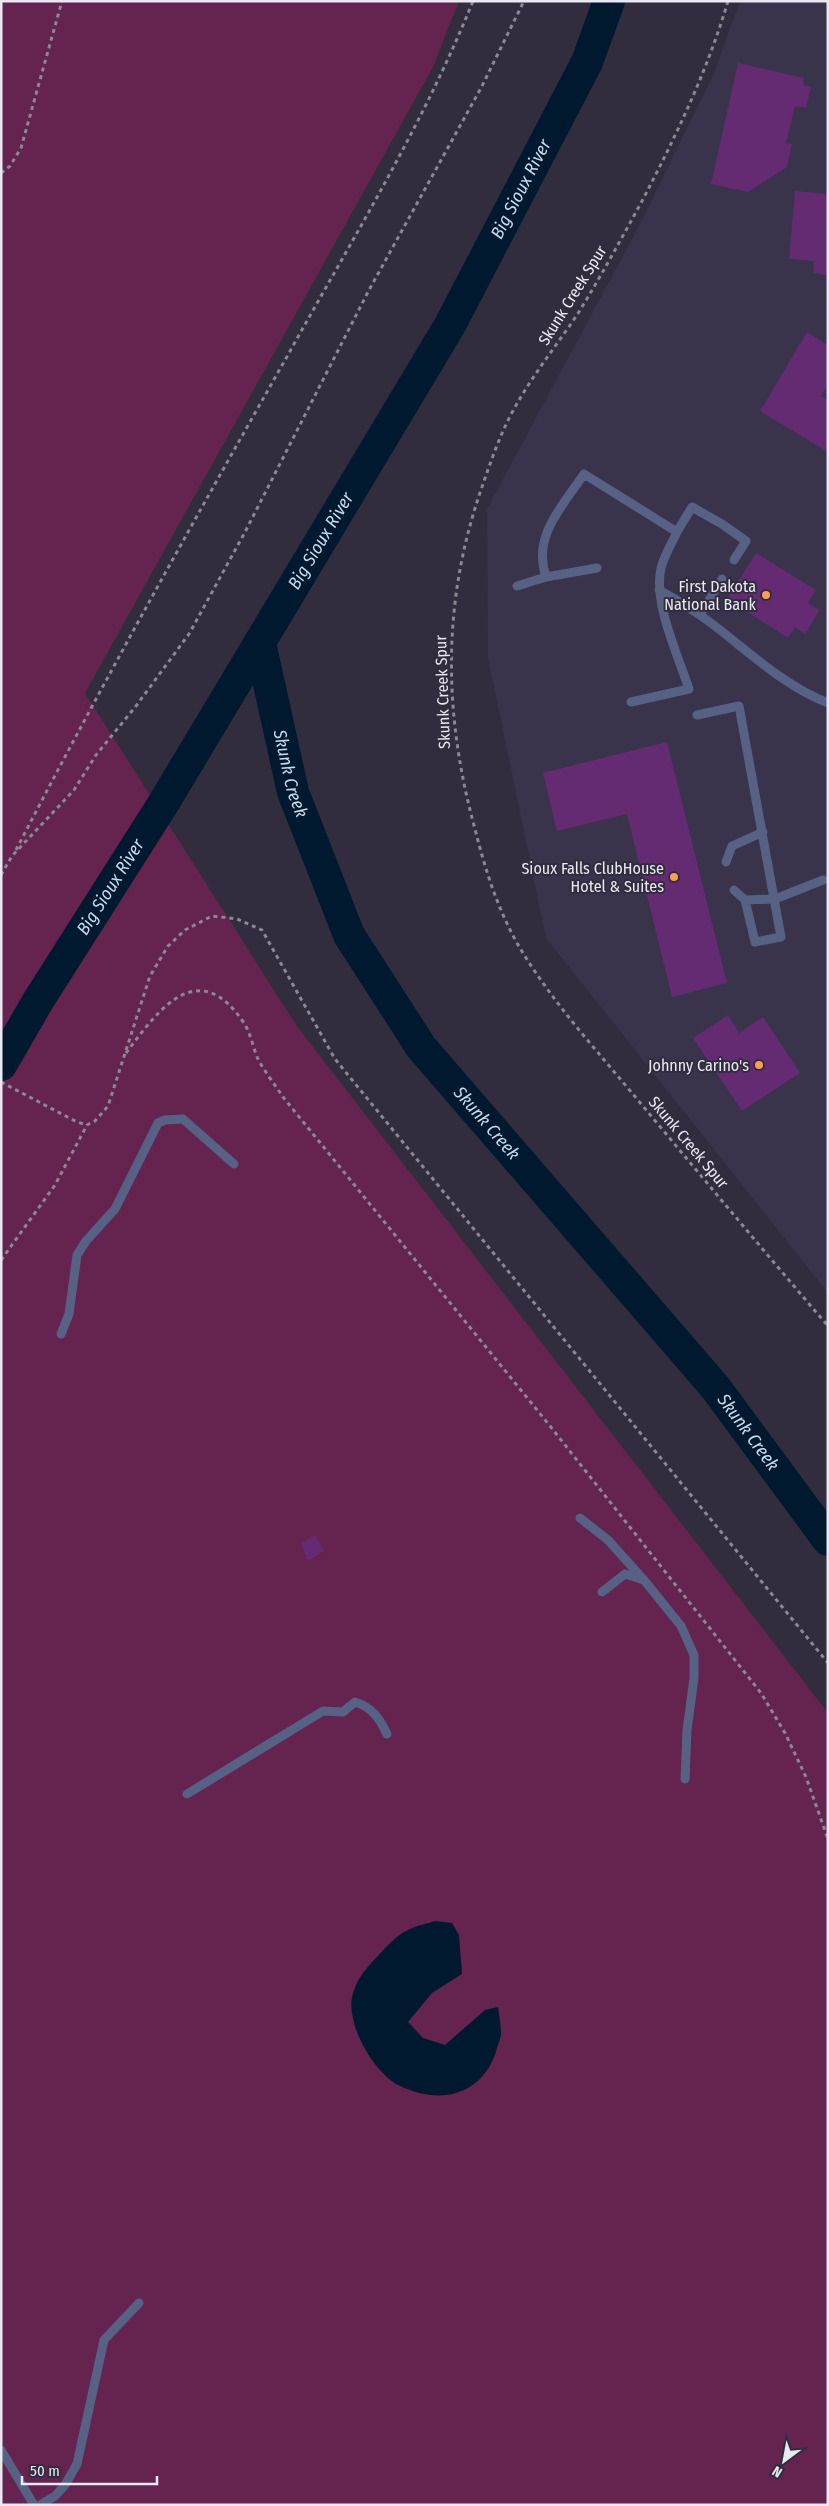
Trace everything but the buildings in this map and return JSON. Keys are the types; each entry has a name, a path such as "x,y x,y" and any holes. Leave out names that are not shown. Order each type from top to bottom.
{"lane":[{"path":"546,577 541,562 542,540 584,474 677,532"},
{"path":"631,702 689,689 659,590 661,567 677,532 692,507 722,524 746,541 734,560"},
{"path":"517,586 546,577 597,568"},
{"path":"700,615 722,579"},
{"path":"659,590 700,615 811,696 828,703"},
{"path":"697,715 739,706 781,937 755,942 745,900 734,890"},
{"path":"726,862 732,846 763,832"},
{"path":"745,900 775,899 823,880"},
{"path":"61,1334 69,1314 77,1255 86,1241 115,1209 158,1123 164,1120 183,1119 234,1164"},
{"path":"580,1518 608,1540 682,1626 694,1656 694,1678 687,1730 685,1779"},
{"path":"602,1592 625,1574 644,1580"},
{"path":"187,1794 323,1711 343,1712 355,1702 365,1705 380,1719 387,1734"},
{"path":"40,2505 55,2496 77,2464 104,2340 139,2303"},
{"path":"1,2450 34,2505"}],"path":[{"path":"1,173 10,166 21,148 62,1"},
{"path":"1,875 122,650 404,146 457,41 473,1"},
{"path":"12,856 74,790 96,755 136,706 189,634 244,534 369,290 481,88 524,1"},
{"name":"Skunk Creek Spur","path":"728,1 693,98 670,148 612,257 514,409 497,446 470,522 454,603 451,642 453,728 459,766 485,868 499,906 539,978 722,1202 828,1326"},
{"path":"1,1260 55,1185 87,1125 95,1121 108,1106 150,976 168,946 185,930 212,916 237,919 262,930 335,1059 828,1663"},
{"path":"124,1056 150,1022 172,1000 196,989 209,992 226,1003 245,1024 258,1059 283,1097 556,1434 761,1693 785,1733 806,1777 828,1839"},
{"path":"1,1082 77,1122 87,1125"}],"shaded area":[{"path":"1,1 459,1 433,67 85,693 296,1025 828,1713 828,2505 1,2505"},
{"path":"740,1 828,1 828,1293 546,938 488,658 487,509 639,226 714,73"}],"water":[{"path":"435,1921 452,1923 459,1935 462,1974 432,1993 408,2022 423,2038 445,2045 485,2010 498,2007 501,2030 496,2052 489,2067 480,2079 470,2087 457,2093 444,2095 415,2092 390,2080 371,2059 363,2046 357,2032 351,2005 353,1993 361,1976 390,1943 405,1931"}],"waterway":[{"name":"Big Sioux River","path":"1,1065 38,1001 163,804 450,325 587,62 609,1"},
{"name":"Skunk Creek","path":"260,643 293,792 349,935 421,1047 715,1387 828,1540"}],"place":[{"name":"First Dakota National Bank","path":"766,595"},
{"name":"Sioux Falls ClubHouse Hotel & Suites","path":"674,877"},
{"name":"Johnny Carino's","path":"759,1065"}]}
